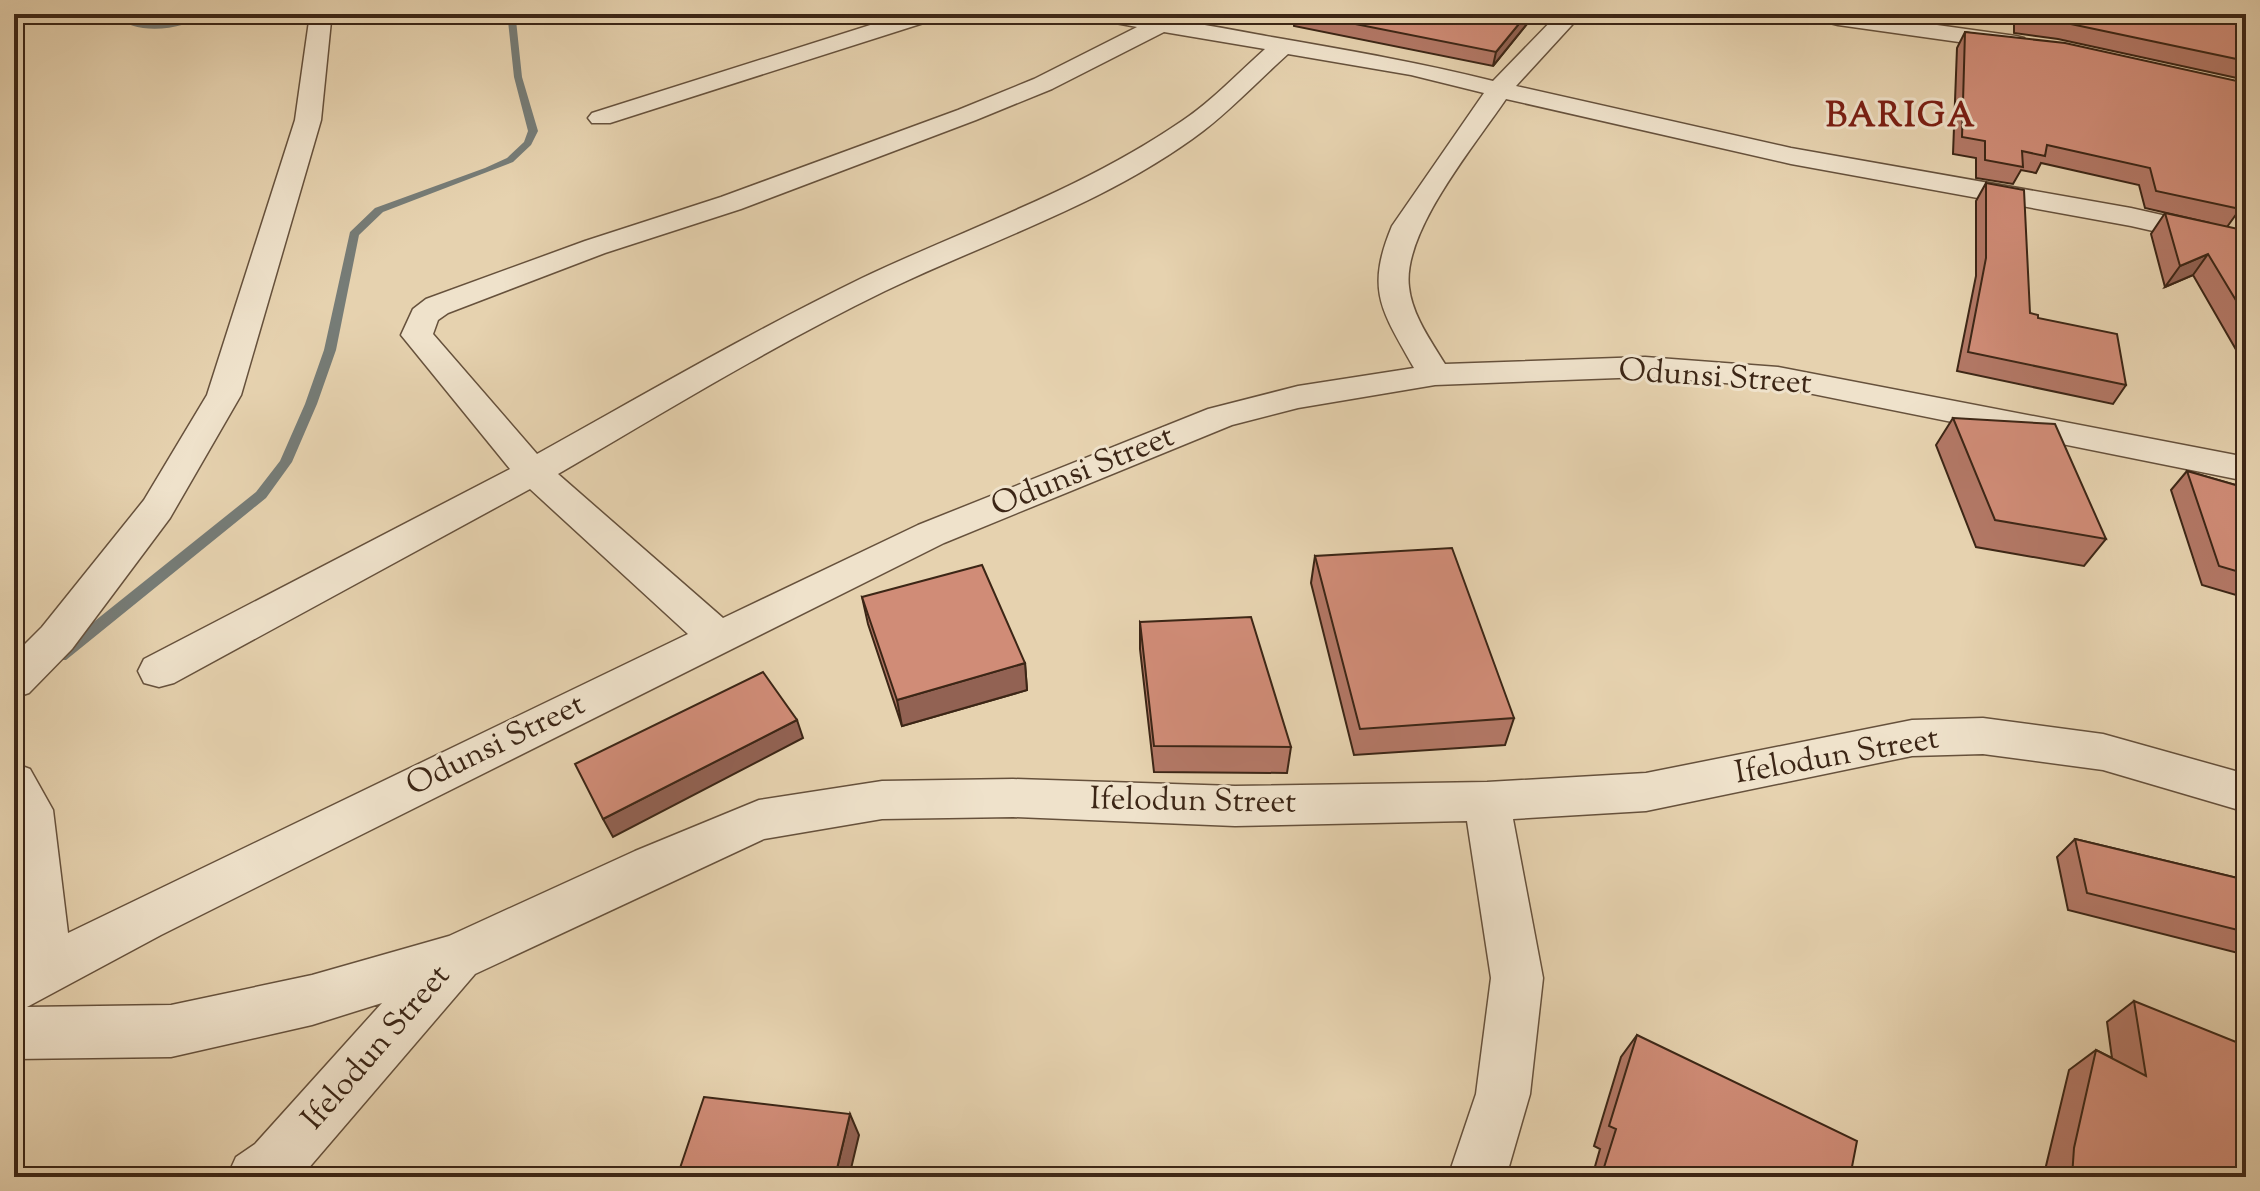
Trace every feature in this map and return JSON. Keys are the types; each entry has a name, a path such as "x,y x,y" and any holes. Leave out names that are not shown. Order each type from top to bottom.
{"street":[{"path":"601,118 928,14"},
{"path":"1102,14 1285,44 1500,88 1653,127 1791,156 2131,217 2246,243"},
{"path":"1435,375 1392,296 1396,250 1407,226 1500,88 1571,14"},
{"path":"1941,31 1979,14"},
{"path":"1838,18 2042,47"},
{"path":"14,681 57,638 157,509 224,395 308,120 320,21"},
{"path":"717,636 533,472 417,335 424,316 437,306 595,247 731,203 967,115 1043,84 1161,24"},
{"path":"159,671 533,472 748,349 861,291 1013,224 1126,168 1194,125 1285,44"},
{"name":"Odunsi Street","path":"30,979 143,919 931,534 1220,417 1298,397 1435,375 1645,367 1778,377 2246,469"},
{"name":"Ifelodun Street","path":"256,1177 275,1164 457,957 759,820 882,800 1013,798 1235,806 1487,801 1646,792 1912,738 1983,736 2103,752 2246,793"},
{"path":"14,782 30,810 30,979"},
{"path":"1477,1177 1503,1094 1517,978 1487,801"},
{"path":"14,1033 171,1031 312,1000 457,957"}],"building":[{"path":"1305,14 1527,14 1496,52"},
{"path":"2022,14 2246,14 2246,61 2066,23 2022,17"},
{"path":"1965,32 2065,43 2246,83 2246,124 2237,123 2240,209 2156,191 2150,168 2047,145 2045,156 2022,151 2023,167 1985,160 1985,141 1962,137"},
{"path":"1986,183 2024,190 2030,313 2038,315 2038,318 2117,334 2126,385 1968,352 1986,258"},
{"path":"2165,213 2243,230 2243,240 2246,241 2246,317 2208,254 2180,266"},
{"path":"1953,418 2055,424 2106,539 1995,520"},
{"path":"2187,471 2246,488 2246,574 2219,566"},
{"path":"1452,548 1514,718 1360,729 1315,556"},
{"path":"982,565 1025,663 897,700 862,597"},
{"path":"1251,617 1291,747 1154,746 1140,622"},
{"path":"763,672 797,720 603,819 575,764"},
{"path":"2075,839 2246,880 2246,932 2087,893"},
{"path":"2134,1001 2246,1046 2246,1177 2072,1177 2074,1148 2096,1050 2146,1076"},
{"path":"1637,1035 1857,1141 1850,1177 1601,1177 1616,1129 1609,1126"},
{"path":"704,1097 850,1114 835,1177 677,1177"}],"waterway":[{"path":"117,14 137,26 148,27 206,14"},
{"path":"61,656 261,495 286,462 330,350 354,234 379,210 488,170 510,160 528,143 533,131 518,77 512,20 506,14"}],"district":[{"name":"BARIGA","path":"1901,117"}]}
